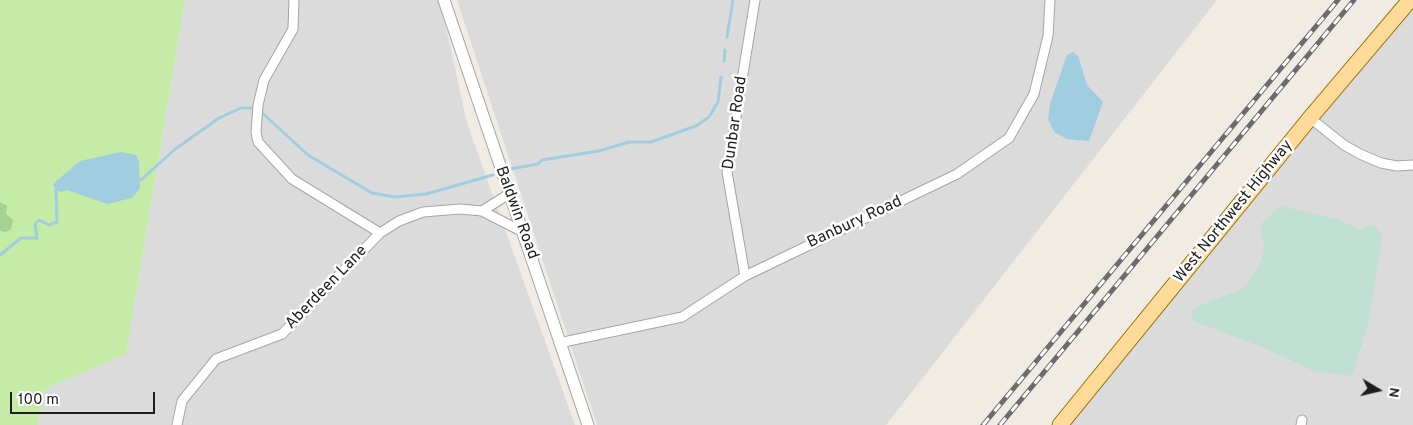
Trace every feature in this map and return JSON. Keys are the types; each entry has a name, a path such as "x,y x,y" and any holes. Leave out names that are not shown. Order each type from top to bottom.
{"main road":[{"name":"West Northwest Highway","path":"1060,425 1310,118 1410,0"}],"street":[{"path":"294,0 293,29 264,80 258,106 256,132 258,142 292,179 380,232"},
{"name":"Baldwin Road","path":"444,0 588,425"},
{"name":"Dunbar Road","path":"745,276 728,172 755,0"},
{"name":"Banbury Road","path":"560,343 682,317 745,276 957,174 1009,138 1034,94 1048,36 1050,0"},
{"path":"1310,118 1336,140 1360,154 1381,163 1397,166 1413,165"},
{"path":"482,211 509,194"},
{"name":"Aberdeen Lane","path":"177,425 182,401 216,359 282,334 380,232 399,221 422,212 460,209 482,211 523,232"}],"shaded area":[{"path":"185,0 440,0 467,123 575,425 37,425 45,389 126,353"},
{"path":"457,0 1217,0 886,425 597,425"},
{"path":"1413,0 1413,425 1060,425"}],"green space":[{"path":"0,0 185,0 126,354 45,389 37,425 0,425"},
{"path":"0,202 7,206 6,214 13,220 11,229 6,232 0,231"},
{"path":"1281,206 1336,219 1360,229 1374,224 1382,236 1369,320 1352,376 1314,371 1262,347 1191,320 1194,308 1242,289 1254,274 1261,261 1264,246 1260,225"}],"water":[{"path":"1073,52 1078,56 1087,85 1103,102 1089,141 1067,139 1054,132 1048,119 1050,104 1067,55"},
{"path":"121,152 136,155 139,161 140,188 132,198 107,204 67,190 62,192 56,190 53,184 80,161"}],"waterway":[{"path":"727,37 733,0"},
{"path":"724,61 725,50"},
{"path":"510,169 538,164 542,160 599,151 629,142 651,142 696,126 709,117 718,102 721,77"},
{"path":"141,180 174,150 219,118 241,108 253,108"},
{"path":"260,111 308,155 372,193 395,197 426,194 493,175"},
{"path":"0,255 21,238 37,238 35,224 39,220 49,225 57,222 56,190"}],"railway":[{"path":"983,425 1338,0"},
{"path":"1000,425 1354,0"}]}
